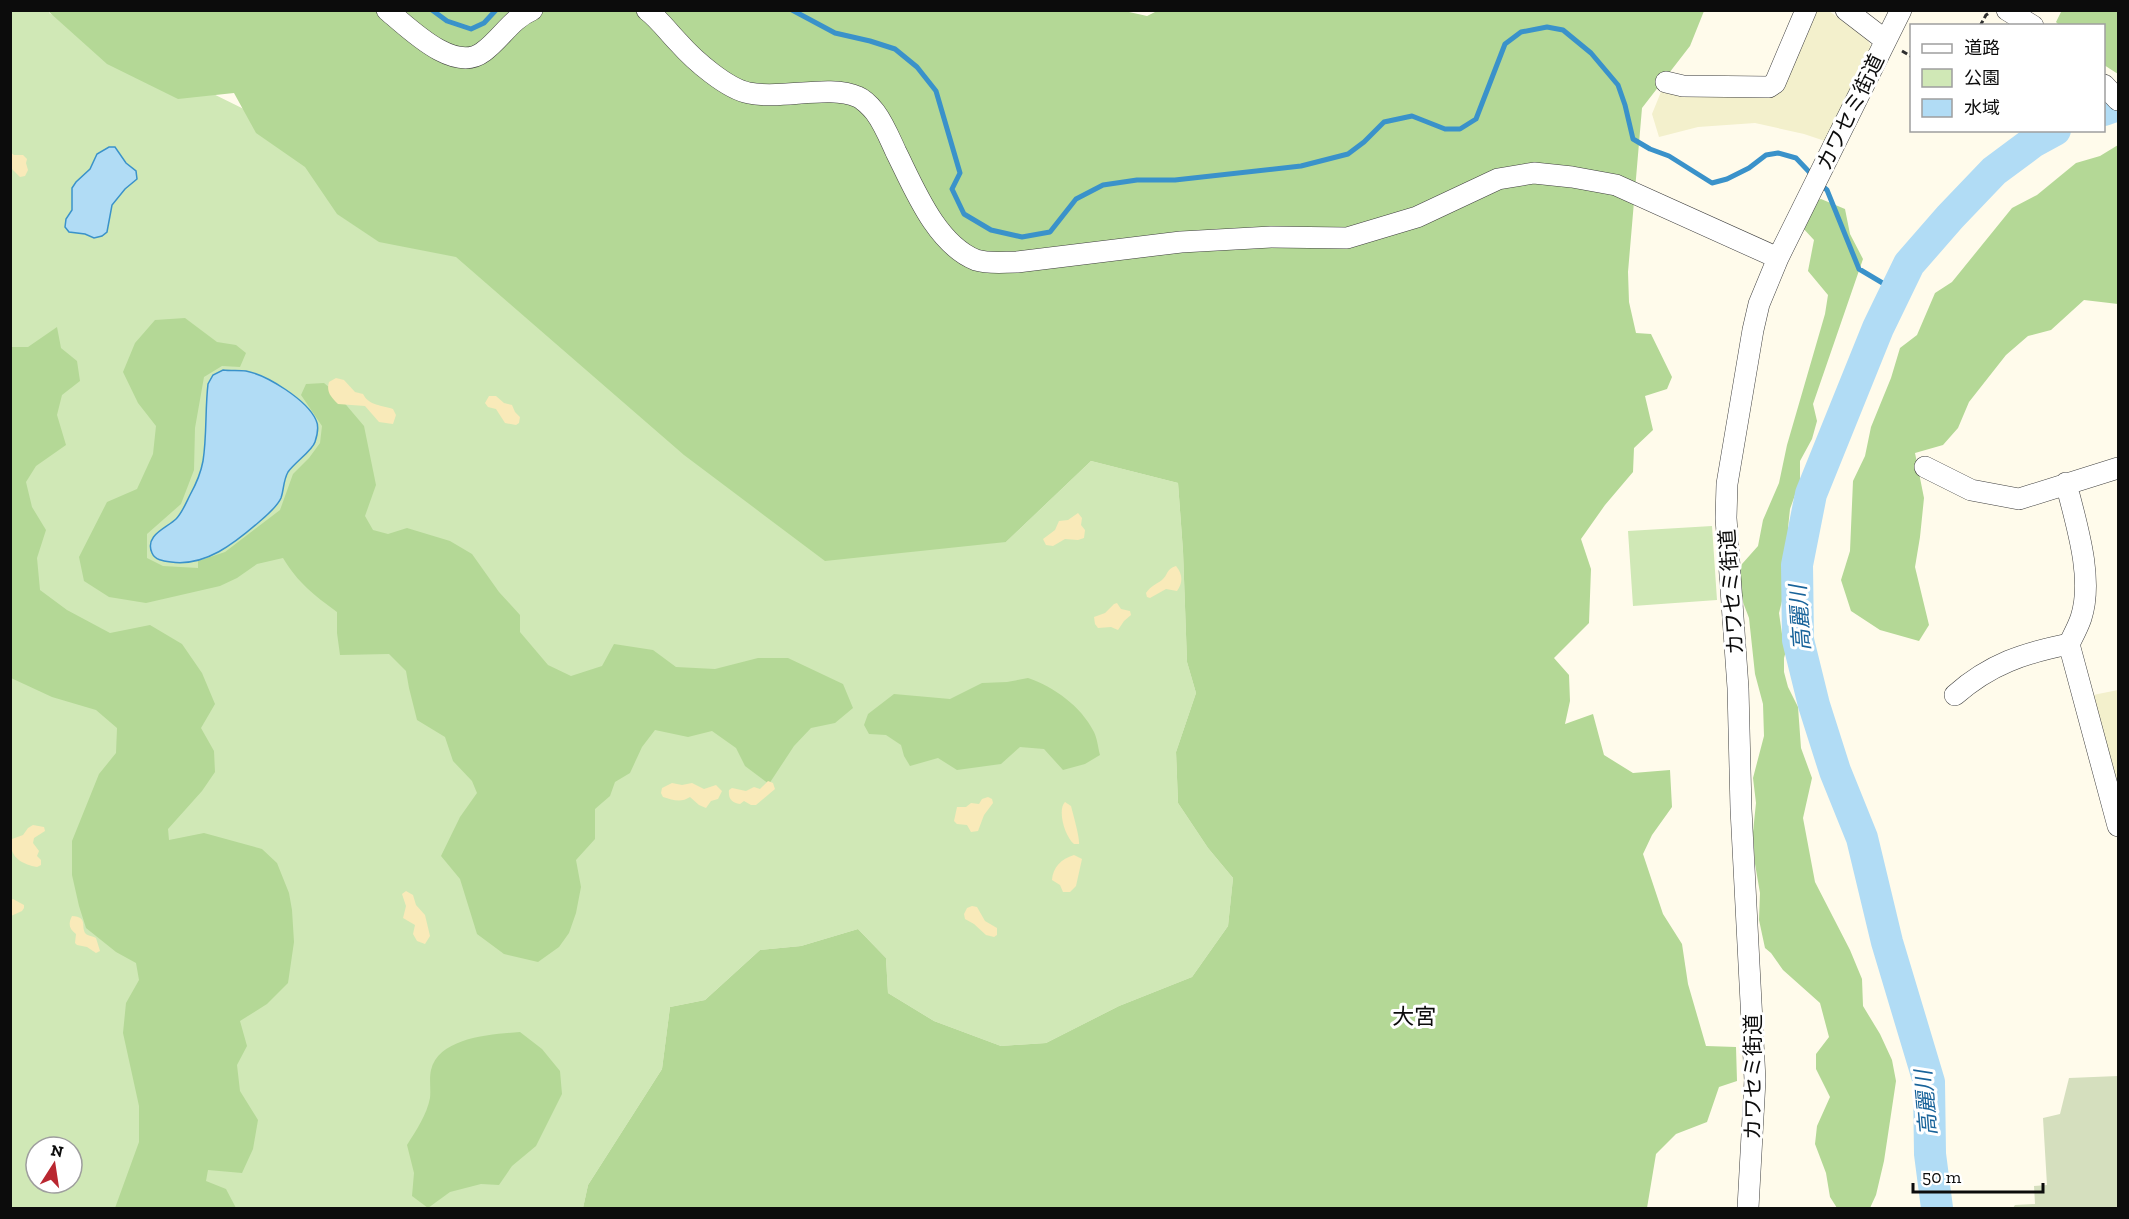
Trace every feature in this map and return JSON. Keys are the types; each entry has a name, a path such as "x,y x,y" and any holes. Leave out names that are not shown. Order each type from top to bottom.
{"street":[{"path":"387,10 436,49 455,58 468,58 482,54 515,20 532,10"},
{"path":"648,10 682,46 710,70 729,84 747,93 772,96 838,92 859,97 875,112 886,130 931,219 959,252 978,260 992,263 1017,262 1181,242 1248,238 1347,238 1417,217 1498,179 1534,173 1616,185 1778,258"},
{"path":"1666,82 1683,86 1769,87 1775,83 1806,10"},
{"path":"1846,10 1885,40"},
{"name":"カワセミ街道","path":"1748,1209 1755,1080 1741,809 1738,688 1726,507 1727,484 1759,304 1778,258 1900,10"},
{"path":"2007,10 2030,24"},
{"path":"2105,87 2118,100"},
{"path":"1925,467 1960,486 2019,499 2118,468"},
{"path":"2066,483 2080,541 2086,583 2081,618 2069,644 2118,826"},
{"path":"1955,695 1973,680 2011,659 2069,644"}],"path":[{"path":"1981,24 1986,15 1994,10"}],"shaded area":[{"path":"1814,11 1829,11 1867,39 1872,48 1825,141 1755,123 1698,127 1659,137 1652,114 1663,87 1773,92"},
{"path":"2118,690 2118,788 2093,695"}],"green space":[{"path":"49,10 1120,10 1147,16 1159,10 1704,11 1690,46 1642,108 1628,272 1629,302 1636,333 1651,334 1672,377 1667,389 1645,396 1653,430 1634,448 1633,472 1605,505 1581,539 1591,569 1589,623 1554,658 1569,675 1570,701 1565,724 1593,714 1604,755 1633,773 1670,770 1672,807 1652,835 1643,854 1663,914 1682,944 1688,984 1706,1046 1736,1047 1737,1081 1719,1087 1707,1122 1676,1134 1656,1154 1647,1208 583,1208 588,1185 662,1069 670,1007 705,1000 760,950 801,946 858,929 886,958 888,993 934,1021 1001,1046 1046,1043 1119,1006 1192,977 1228,926 1233,878 1208,848 1178,803 1176,752 1196,693 1187,662 1178,483 1091,461 1006,542 825,561 684,455 456,257 379,242 337,214 305,167 256,133 234,93 178,99 107,64"},
{"path":"2062,10 2118,11 2118,74 2105,66 2105,24 2058,24 2056,22"},
{"path":"10,11 49,11 264,119 1006,542 1091,461 1178,483 1187,662 1196,693 1176,752 1178,803 1208,848 1233,878 1228,926 1192,977 1119,1006 1046,1043 1001,1046 934,1021 888,993 886,958 858,929 801,946 760,950 705,1000 670,1007 662,1069 588,1185 583,1208 11,1208"},
{"path":"2118,145 2118,304 2084,300 2051,330 2028,336 2006,355 1969,402 1958,428 1943,445 1915,453 1924,498 1915,567 1929,625 1919,641 1880,630 1851,611 1841,580 1850,551 1853,481 1865,456 1871,427 1891,378 1900,348 1917,335 1935,293 1952,282 2012,208 2037,195 2076,163 2100,156"},
{"path":"1821,199 1845,209 1850,234 1863,259 1813,404 1817,421 1812,439 1800,461 1800,481 1790,509 1787,581 1779,613 1782,634 1788,644 1784,658 1784,672 1788,687 1798,707 1801,748 1812,778 1803,818 1815,882 1850,950 1862,979 1863,1006 1892,1060 1896,1081 1884,1161 1876,1195 1870,1208 1837,1208 1830,1197 1826,1173 1815,1144 1817,1126 1830,1097 1816,1069 1816,1054 1829,1037 1820,1003 1783,970 1765,948 1759,920 1760,893 1753,832 1756,803 1753,778 1764,736 1763,704 1755,674 1749,618 1741,597 1737,576 1742,564 1758,546 1763,520 1779,483 1787,445 1825,314 1828,295 1808,271 1814,240 1801,226 1815,201"},
{"path":"185,318 217,342 236,345 246,353 240,367 222,366 204,377 195,428 194,470 181,504 147,534 147,558 163,566 198,568 198,561 225,552 280,510 293,474 320,443 322,426 301,395 306,384 324,383 336,393 364,426 376,485 365,516 373,530 388,534 407,528 450,541 472,554 499,592 520,615 520,632 548,665 571,676 602,666 614,644 653,650 676,667 715,669 758,658 788,658 843,684 853,708 835,723 811,728 794,746 769,784 745,766 736,748 712,731 688,737 655,730 642,747 630,773 615,782 610,796 595,809 595,839 576,860 581,887 569,933 559,947 538,962 504,954 477,934 460,879 441,856 460,817 477,793 472,781 453,761 445,737 417,720 406,671 389,654 340,655 337,612 307,588 283,558 257,564 237,578 220,586 146,603 109,597 84,581 79,557 107,502 137,489 153,454 156,426 138,403 123,372 135,343 155,320"},
{"path":"57,327 61,348 77,361 80,381 62,395 57,415 66,445 36,466 26,482 32,507 46,530 37,558 40,590 67,610 110,633 150,625 182,644 202,673 215,704 201,728 214,751 215,772 202,791 168,829 169,840 204,833 262,849 277,863 289,893 294,942 288,983 267,1004 240,1021 247,1046 237,1065 240,1091 258,1120 253,1149 242,1173 208,1170 206,1181 226,1189 236,1208 115,1208 139,1142 139,1106 123,1033 126,1003 139,980 136,963 116,952 86,928 72,875 72,841 99,774 116,753 117,728 96,710 52,697 11,678 11,347 28,347"},
{"path":"1712,526 1717,600 1633,606 1628,531"},
{"path":"1028,678 1057,692 1082,714 1094,732 1100,755 1085,764 1063,770 1044,749 1020,747 1001,764 957,770 938,758 910,766 901,745 886,735 869,734 864,725 868,714 894,694 950,699 982,683"},
{"path":"520,1032 542,1049 560,1071 562,1094 536,1146 512,1166 499,1185 481,1184 450,1192 428,1208 412,1196 414,1173 407,1145 429,1104 430,1073 436,1059 444,1050 468,1039"},
{"path":"2118,1076 2118,1208 2013,1208 2015,1205 2035,1204 2034,1186 2047,1185 2043,1118 2060,1114 2069,1078"}],"sand":[{"path":"10,152 14,155 23,155 27,159 28,170 25,176 20,177 11,168"},
{"path":"336,378 344,380 355,392 363,394 372,403 393,409 396,415 393,424 379,422 365,406 338,404 331,397 328,389 329,382"},
{"path":"489,396 496,396 504,403 512,405 520,417 519,423 516,425 505,423 496,409 488,407 485,403"},
{"path":"1078,513 1085,530 1084,538 1065,539 1053,546 1046,545 1043,539 1055,530 1059,521 1068,520"},
{"path":"1176,566 1181,578 1177,591 1166,589 1150,598 1147,597 1148,590"},
{"path":"1117,603 1121,609 1130,611 1131,615 1118,630 1111,627 1098,628 1094,617 1105,613"},
{"path":"768,781 773,783 775,789 756,805 744,801 740,804 733,802 730,798 729,790 732,788 746,791 754,787 760,789"},
{"path":"672,783 682,785 692,783 704,789 716,785 722,791 718,799 711,801 706,808 690,797 674,800 663,797 662,788"},
{"path":"988,797 993,803 984,815 978,831 971,832 967,825 957,824 954,821 957,807 966,807 971,803 979,804 982,799"},
{"path":"1065,802 1071,806 1079,844 1071,841 1065,830 1062,811"},
{"path":"33,825 44,827 45,831 34,838 33,843 39,851 37,856 41,860 41,865 37,867 17,859 11,845 12,839 23,835"},
{"path":"1074,855 1082,859 1076,886 1070,892 1063,892 1060,885 1052,880 1054,871 1058,864"},
{"path":"406,891 413,895 416,905 425,915 430,936 425,944 417,941 413,934 415,925 403,918 406,906 402,894"},
{"path":"11,900 24,905 24,908 11,916"},
{"path":"977,907 985,921 997,928 997,935 994,937 986,935 965,919 964,914 967,908"},
{"path":"72,916 81,918 84,931 96,938 100,951 96,953 75,943 76,934 70,926"}],"water":[{"path":"109,147 115,147 126,163 136,171 137,179 112,205 107,232 102,236 94,238 69,232 65,227 66,219 72,210 72,188 90,169 97,154"},
{"path":"223,370 255,373 275,383 304,404 316,420 318,428 315,442 288,472 277,505 240,538 219,552 196,561 184,563 160,560 152,553 151,541 178,517 196,483 204,452 208,384 213,375"}],"waterway":[{"path":"432,10 447,21 471,29 484,23 496,10"},
{"path":"792,10 835,33 895,49 917,67 936,91 960,173 952,189 964,214 991,230 1022,237 1050,232 1076,199 1103,185 1137,180 1175,180 1301,166 1348,154 1384,122 1412,116 1445,129 1460,129 1476,119 1505,44 1521,32 1547,27 1563,30 1591,53 1618,85 1633,139 1650,149 1669,156 1712,183 1727,179 1749,168 1766,155 1778,153 1796,158 1814,177"},
{"name":"高麗川","path":"2105,110 2118,105"},
{"name":"高麗川","path":"1937,1208 1930,1154 1929,1082 1887,942 1862,838 1835,771 1814,705 1798,640 1797,565 1811,494 1878,328 1909,264 1994,171 2033,142 2051,132"},
{"path":"1820,184 1827,190 1859,269 1896,291"}],"district":[{"name":"大宮","path":"1414,1016"}]}
